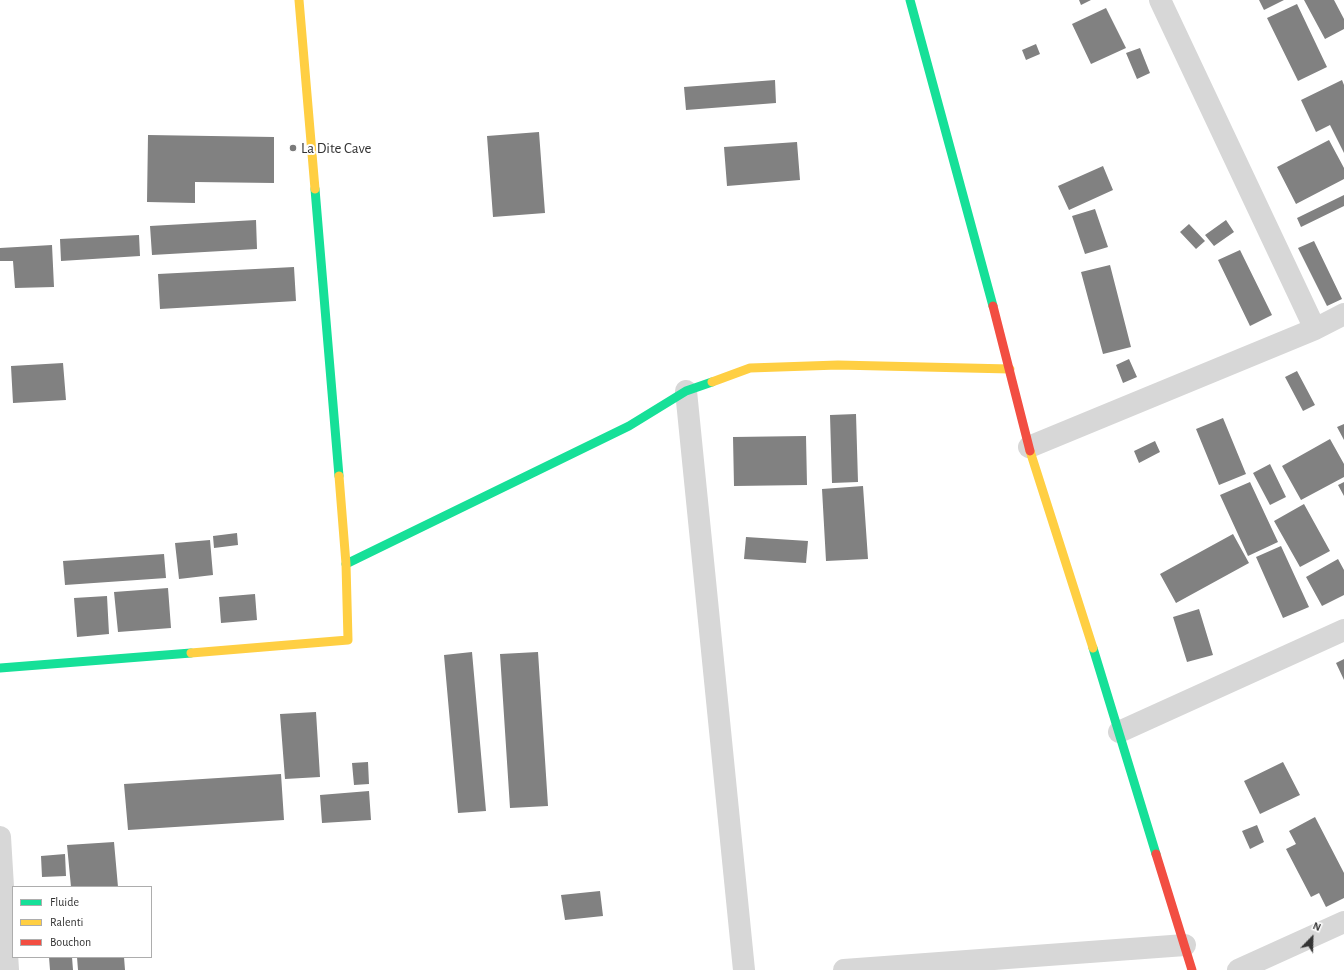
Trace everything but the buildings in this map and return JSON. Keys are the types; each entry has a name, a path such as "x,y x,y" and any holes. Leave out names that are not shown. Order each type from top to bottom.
{"street":[{"path":"0,668 348,640 346,564 299,0"},
{"path":"910,0 1010,369 1029,447 1120,732 1192,970"},
{"path":"1160,0 1315,329"},
{"path":"1029,447 1315,329 1344,314"},
{"path":"346,564 629,426 686,391 750,368 838,365 1010,369"},
{"path":"686,391 744,970"},
{"path":"1120,732 1344,630"},
{"path":"0,837 8,970"},
{"path":"1238,970 1344,922"},
{"path":"844,970 1184,945"}],"traffic: fast":[{"path":"910,0 993,306"},
{"path":"315,189 339,476"},
{"path":"346,564 629,426 686,391 712,382"},
{"path":"1093,648 1156,854"},
{"path":"0,668 191,653"}],"traffic: slow":[{"path":"299,0 315,189"},
{"path":"712,382 750,368 838,365 1010,369"},
{"path":"1030,451 1093,648"},
{"path":"191,653 348,640 346,564 339,476"}],"traffic: jam":[{"path":"993,306 1030,451"},
{"path":"1156,854 1192,970"}],"place":[{"name":"La Dite Cave","path":"293,148"}]}
